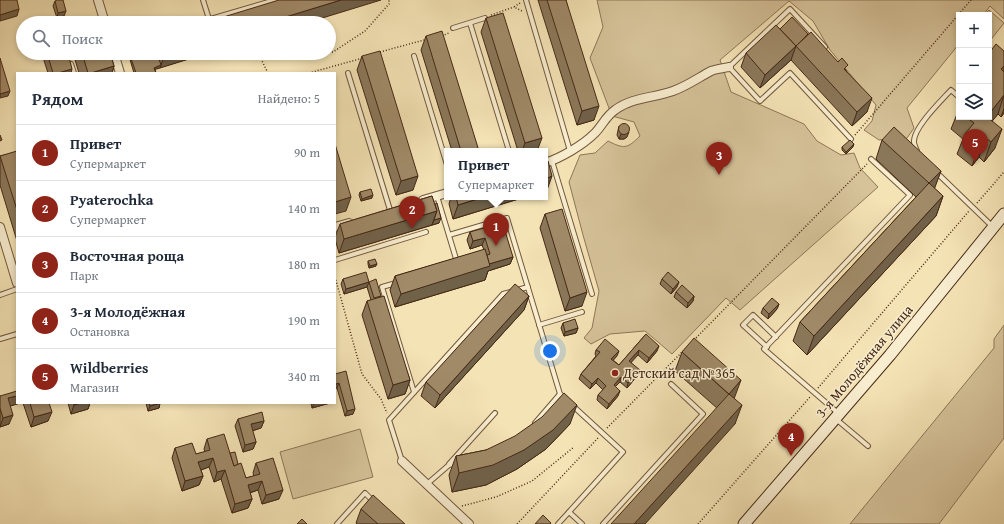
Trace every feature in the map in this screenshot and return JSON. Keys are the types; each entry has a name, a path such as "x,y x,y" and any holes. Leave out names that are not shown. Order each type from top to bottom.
{"main road":[{"name":"3-я Молодёжная улица","path":"744,524 890,356 1004,214"}],"street":[{"path":"98,0 103,16"},
{"path":"116,60 120,72"},
{"path":"548,162 570,151 595,133 608,116 622,105 634,100 672,92 712,70 729,67"},
{"path":"417,202 444,194"},
{"path":"336,227 356,220"},
{"path":"0,227 16,280"},
{"path":"402,461 469,524"}],"lane":[{"path":"203,0 208,16"},
{"path":"220,16 260,2 275,0"},
{"path":"526,0 570,151"},
{"path":"826,57 820,51 825,47 790,10 729,67 760,101 790,73 851,139"},
{"path":"453,28 485,18"},
{"path":"470,23 508,148"},
{"path":"414,56 444,155"},
{"path":"70,60 74,72"},
{"path":"348,74 390,210"},
{"path":"919,155 914,142 915,134 921,124 951,90 956,94"},
{"path":"766,347 910,195 871,159"},
{"path":"548,162 592,294"},
{"path":"934,170 993,227"},
{"path":"437,196 458,265"},
{"path":"449,235 507,218 560,394 623,452 558,524"},
{"path":"336,260 426,232"},
{"path":"450,267 465,262"},
{"path":"398,283 382,288 414,392"},
{"path":"402,461 389,420 503,294 528,287"},
{"path":"0,295 16,290"},
{"path":"539,325 582,312"},
{"path":"776,337 753,315 743,325 766,347 764,349 814,392 868,446"},
{"path":"0,339 16,334"},
{"path":"603,524 703,414 671,384"},
{"path":"528,428 534,424 560,394"},
{"path":"427,484 449,464 495,413"},
{"path":"449,464 462,462"},
{"path":"338,524 365,493 376,504"},
{"path":"569,512 582,524"}],"path":[{"path":"336,50 365,31 389,4 389,0"},
{"path":"851,139 971,0"},
{"path":"485,18 514,7"},
{"path":"441,36 448,34 453,28"},
{"path":"375,54 426,40"},
{"path":"312,72 368,56"},
{"path":"262,60 268,72"},
{"path":"692,342 871,159"},
{"path":"698,524 1004,172"},
{"path":"336,281 362,374 381,399 389,420"},
{"path":"517,524 602,433 686,348"},
{"path":"452,508 496,497 532,481 574,447"}],"shaded area":[{"path":"597,0 1004,0 1004,19 990,6 985,12 956,12 956,48 907,108 914,128 898,147 886,139 879,140 864,130 872,121 876,105 830,50 813,21 789,1 720,60 731,92 804,124 817,141 841,155 854,153 860,168 878,187 740,310 726,298 672,354 645,331 610,334 591,344 584,338 592,328 599,291 569,182 580,155 595,153 608,141 625,146 632,143 640,136 634,122 612,116 590,58 603,27"},
{"path":"992,13 1004,23 992,38"},
{"path":"1004,325 1004,438 939,524 850,524 994,348 994,339"},
{"path":"360,429 373,477 293,499 280,452"}],"building":[{"path":"0,0 17,0 19,9 0,15"},
{"path":"63,0 66,11 58,13 55,1"},
{"path":"279,0 341,0 289,16 227,16"},
{"path":"547,0 566,0 599,106 582,111"},
{"path":"503,13 542,138 525,143 486,18"},
{"path":"792,17 808,34 796,46 780,29"},
{"path":"776,25 796,46 765,75 746,53"},
{"path":"442,31 478,148 460,148 426,36"},
{"path":"811,32 838,62 842,58 848,65 844,69 872,98 857,112 796,46"},
{"path":"996,44 1004,51 1004,66 1001,69 1004,72 1004,95 992,110 992,84 992,49"},
{"path":"380,51 418,176 401,181 362,56"},
{"path":"0,58 10,91 0,94"},
{"path":"49,60 70,60 72,69 62,72 53,72"},
{"path":"84,60 112,60 114,66 94,72 88,72"},
{"path":"131,60 159,60 161,65 154,68 156,72 136,72"},
{"path":"970,120 991,120 1002,129 991,142 986,138 979,147 964,135 974,123"},
{"path":"624,123 628,125 630,129 628,133 624,135 620,133 618,129 620,125"},
{"path":"894,127 941,171 929,183 882,140"},
{"path":"850,140 854,144 846,152 842,147"},
{"path":"336,147 351,197 336,202"},
{"path":"16,151 16,207 0,156"},
{"path":"548,161 552,176 548,178"},
{"path":"929,183 943,196 814,336 800,322"},
{"path":"371,189 373,195 362,199 360,192"},
{"path":"432,196 437,211 344,239 340,224"},
{"path":"457,200 474,200 458,205"},
{"path":"437,203 441,218 434,220 437,211 435,204"},
{"path":"562,209 587,292 570,298 545,214"},
{"path":"491,226 493,235 505,231 513,257 489,264 487,255 490,254 485,238 473,241 470,232"},
{"path":"485,249 490,266 401,294 395,276"},
{"path":"375,259 377,264 370,266 368,261"},
{"path":"366,272 369,282 346,289 343,279"},
{"path":"668,272 679,282 673,289 662,279"},
{"path":"376,279 381,296 374,298 369,282"},
{"path":"515,284 529,296 440,395 426,382"},
{"path":"682,285 694,296 688,303 676,292"},
{"path":"384,296 410,380 393,385 367,301"},
{"path":"772,298 779,304 769,314 763,308"},
{"path":"575,319 578,328 565,332 563,323"},
{"name":"Детский сад №365","path":"646,334 659,346 649,358 639,350 629,361 640,370 628,383 621,377 614,385 620,391 609,404 598,395 606,386 598,378 592,384 581,374 600,352 596,350 605,339 619,351 611,359 619,365"},
{"path":"694,338 741,380 729,394 682,352"},
{"path":"346,371 355,409 347,411 339,383 336,384 336,374"},
{"path":"16,391 16,396 8,398 13,415 3,418 0,408 0,396"},
{"path":"564,393 577,405 553,430 524,450 493,465 459,473 456,456 486,450 515,436 542,417"},
{"path":"729,394 742,405 634,524 611,524"},
{"path":"30,404 49,404 52,412 34,417"},
{"path":"262,412 264,421 251,424 256,442 245,445 238,419"},
{"path":"224,434 234,466 241,463 246,478 260,474 256,463 273,458 283,490 266,495 262,481 248,485 252,499 235,504 225,470 217,472 213,458 198,462 203,476 185,481 175,448 192,443 196,454 210,450 207,439"},
{"path":"795,441 798,444 794,449 790,445"},
{"path":"235,452 238,464 234,466 230,453"},
{"path":"373,495 405,524 378,524 361,509"},
{"path":"543,515 551,523 535,524"},
{"path":"302,519 307,524 297,524"}],"place":[{"name":"Wildberries","path":"975,162"},
{"name":"Восточная роща","path":"719,175"},
{"name":"Pyaterochka","path":"412,229"},
{"name":"Привет","path":"496,246"},
{"name":"Детский сад №365","path":"615,373"},
{"name":"3-я Молодёжная","path":"791,456"}]}
